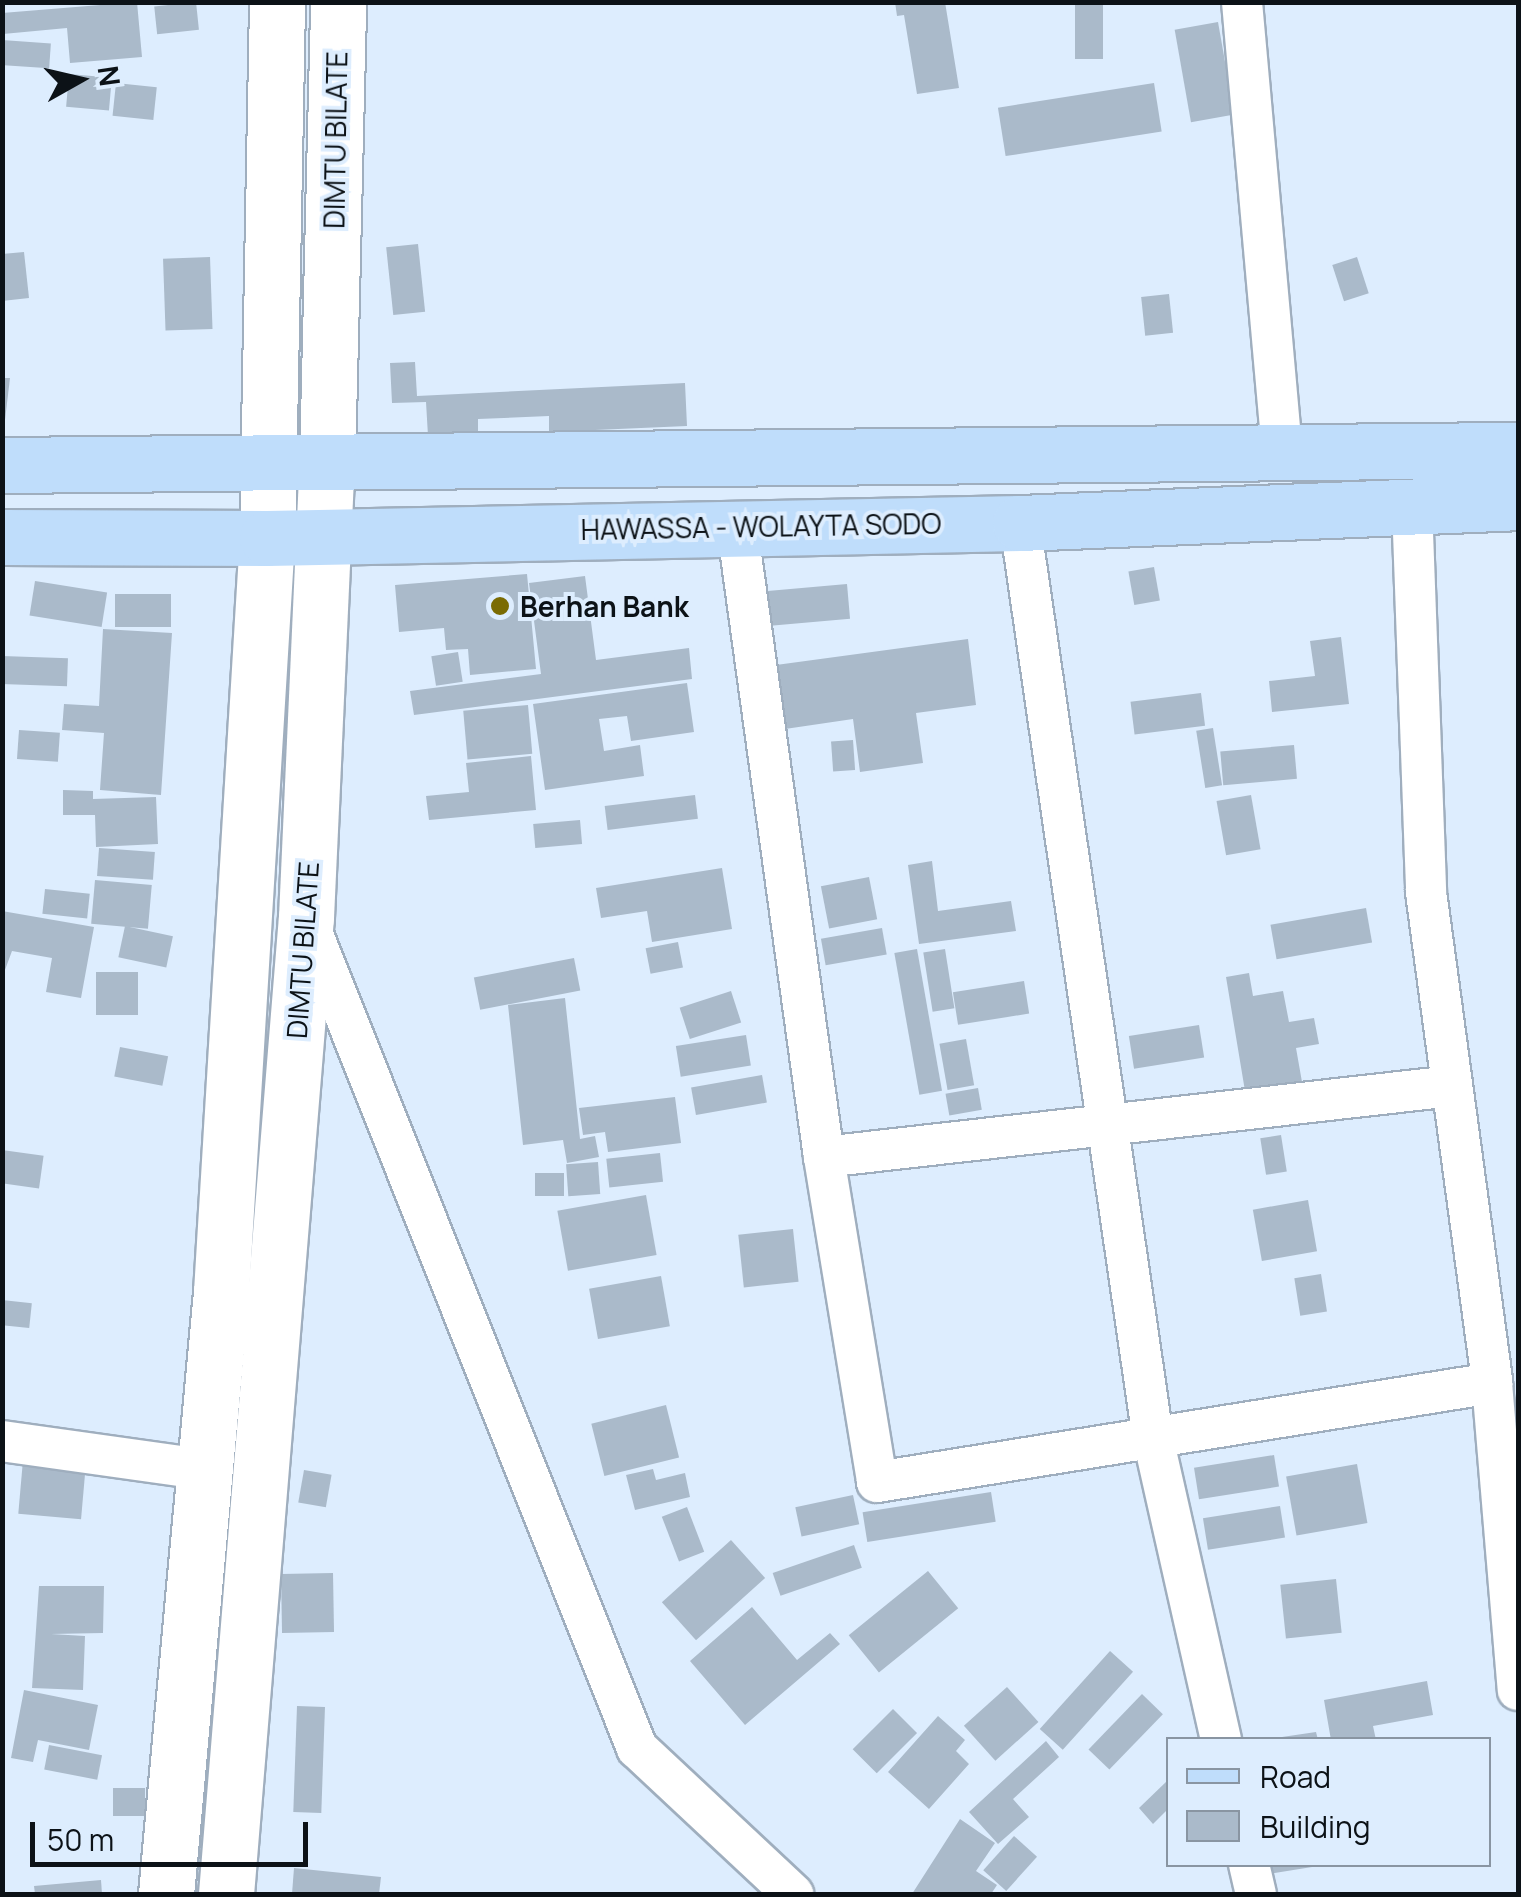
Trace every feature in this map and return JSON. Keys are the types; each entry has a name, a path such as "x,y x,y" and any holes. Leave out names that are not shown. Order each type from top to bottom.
{"main road":[{"path":"166,1894 221,1292 267,538 277,2"},
{"name":"DIMTU BILATE","path":"226,1894 306,916 327,460 338,2"},
{"path":"2,465 1518,450"},
{"name":"HAWASSA - WOLAYTA SODO","path":"2,537 267,538 1020,523 1518,502"}],"street":[{"path":"1242,2 1282,452"},
{"path":"1412,505 1426,892 1492,1383 1518,1690"},
{"path":"1020,523 1152,1438 1220,1737"},
{"path":"737,526 824,1157 878,1482 1492,1383"},
{"path":"306,916 637,1748 793,1894"},
{"path":"824,1157 1452,1086"},
{"path":"2,1441 202,1469"},
{"path":"1251,1867 1256,1894"}],"building":[{"path":"137,2 142,57 70,63 67,28 3,34 2,13"},
{"path":"196,2 199,30 157,34 154,6"},
{"path":"895,2 945,2 959,88 917,94 904,15 897,16"},
{"path":"1075,2 1103,2 1103,59 1075,59"},
{"path":"1218,22 1234,115 1191,122 1175,30"},
{"path":"2,40 51,43 49,68 2,65"},
{"path":"69,74 112,78 109,111 66,107"},
{"path":"116,83 157,87 153,120 113,116"},
{"path":"1154,83 1162,131 1006,156 998,108"},
{"path":"418,244 425,312 393,315 386,247"},
{"path":"24,252 29,298 2,301 2,254"},
{"path":"210,257 213,329 166,331 163,259"},
{"path":"1357,257 1369,293 1344,301 1332,265"},
{"path":"1169,294 1173,333 1145,336 1141,297"},
{"path":"415,362 417,396 685,383 687,426 549,432 549,416 478,419 478,434 428,436 426,402 392,403 390,363"},
{"path":"2,378 10,378 5,420 2,420"},
{"path":"1154,567 1160,600 1134,605 1128,572"},
{"path":"527,574 536,669 470,675 468,649 446,650 444,628 399,632 395,585"},
{"path":"585,576 596,660 689,648 692,679 414,715 410,691 541,674 529,583"},
{"path":"35,581 107,592 102,627 30,616"},
{"path":"847,584 850,619 760,627 757,592"},
{"path":"115,594 171,594 171,627 115,627"},
{"path":"103,629 172,633 161,795 100,790 104,733 62,730 64,704 99,706"},
{"path":"1341,637 1349,704 1272,712 1269,681 1315,676 1310,641"},
{"path":"968,639 976,705 916,713 923,763 860,772 853,719 785,729 776,665"},
{"path":"458,652 463,682 436,686 431,656"},
{"path":"2,656 68,658 67,686 2,684"},
{"path":"687,683 694,732 631,741 627,716 599,719 604,751 640,745 644,776 545,790 533,704"},
{"path":"1201,693 1205,726 1135,734 1131,702"},
{"path":"528,705 532,754 468,759 463,711"},
{"path":"1213,728 1222,785 1205,788 1196,731"},
{"path":"19,730 60,733 58,762 17,759"},
{"path":"853,740 855,770 833,771 831,742"},
{"path":"1294,745 1297,779 1223,785 1220,751"},
{"path":"531,756 536,810 429,820 426,796 469,792 466,763"},
{"path":"63,790 93,791 93,799 156,797 158,844 96,847 95,815 63,815"},
{"path":"695,795 698,819 608,830 605,806"},
{"path":"1251,795 1261,849 1226,855 1217,801"},
{"path":"580,820 582,844 535,848 533,824"},
{"path":"99,848 155,852 153,880 97,876"},
{"path":"932,861 938,911 1011,901 1016,931 919,944 908,865"},
{"path":"722,868 732,929 652,942 647,911 601,918 596,888"},
{"path":"869,877 877,919 829,929 821,886"},
{"path":"95,880 152,885 148,929 91,924"},
{"path":"45,889 90,894 87,919 42,914"},
{"path":"1366,908 1372,942 1277,959 1270,925"},
{"path":"2,911 94,927 81,998 46,992 52,958 12,951 2,978"},
{"path":"125,926 173,936 166,967 118,957"},
{"path":"882,928 887,955 826,965 821,939"},
{"path":"678,942 683,968 651,974 646,948"},
{"path":"917,949 942,1091 919,1095 894,953"},
{"path":"945,949 954,1008 933,1012 923,952"},
{"path":"574,958 580,990 480,1010 474,977"},
{"path":"96,972 138,972 138,1015 96,1015"},
{"path":"1249,973 1253,996 1283,991 1289,1022 1314,1018 1319,1044 1296,1048 1302,1082 1245,1091 1226,977"},
{"path":"1024,981 1029,1014 958,1025 953,992"},
{"path":"731,991 741,1022 690,1039 680,1008"},
{"path":"565,998 580,1139 595,1136 599,1157 567,1163 563,1140 523,1145 508,1005"},
{"path":"1199,1025 1204,1058 1134,1069 1129,1036"},
{"path":"746,1035 751,1066 681,1077 676,1046"},
{"path":"966,1039 974,1085 948,1090 939,1044"},
{"path":"120,1047 168,1056 162,1086 114,1076"},
{"path":"762,1075 767,1103 696,1115 691,1088"},
{"path":"978,1088 982,1110 949,1115 946,1094"},
{"path":"675,1097 681,1143 608,1152 605,1132 583,1135 579,1108"},
{"path":"1281,1135 1287,1172 1266,1175 1260,1138"},
{"path":"2,1150 44,1156 39,1189 2,1183"},
{"path":"660,1153 663,1182 609,1187 606,1159"},
{"path":"598,1162 600,1194 568,1196 566,1164"},
{"path":"535,1173 564,1173 564,1196 535,1196"},
{"path":"646,1195 657,1255 568,1271 557,1211"},
{"path":"1308,1200 1317,1251 1262,1261 1253,1210"},
{"path":"793,1229 799,1282 744,1287 738,1235"},
{"path":"1321,1274 1327,1312 1300,1316 1294,1278"},
{"path":"661,1276 670,1326 598,1339 589,1289"},
{"path":"2,1300 32,1303 29,1328 2,1325"},
{"path":"666,1405 679,1457 604,1476 591,1424"},
{"path":"1274,1455 1279,1487 1199,1499 1194,1468"},
{"path":"23,1460 86,1465 81,1519 18,1514"},
{"path":"1357,1464 1367,1523 1297,1536 1286,1477"},
{"path":"653,1469 656,1480 685,1473 690,1497 635,1510 626,1475"},
{"path":"304,1470 332,1475 326,1507 298,1502"},
{"path":"991,1492 996,1522 867,1542 863,1512"},
{"path":"853,1495 859,1524 802,1537 795,1507"},
{"path":"1280,1506 1285,1538 1208,1550 1203,1518"},
{"path":"687,1507 704,1552 679,1561 662,1517"},
{"path":"731,1540 765,1578 696,1640 662,1602"},
{"path":"854,1545 862,1568 780,1596 773,1573"},
{"path":"928,1571 958,1608 879,1672 849,1635"},
{"path":"333,1573 334,1632 282,1633 281,1574"},
{"path":"1336,1579 1342,1633 1286,1639 1280,1585"},
{"path":"39,1586 104,1586 103,1633 51,1634 85,1636 83,1690 32,1688"},
{"path":"752,1607 797,1660 830,1633 840,1644 745,1725 690,1661"},
{"path":"1110,1651 1133,1672 1063,1750 1040,1729"},
{"path":"1427,1681 1433,1715 1373,1726 1375,1737 1330,1737 1324,1700"},
{"path":"1007,1687 1038,1722 995,1761 964,1726"},
{"path":"24,1690 98,1705 89,1750 38,1740 33,1762 11,1758"},
{"path":"1142,1694 1163,1714 1109,1770 1089,1749"},
{"path":"297,1706 325,1707 321,1813 293,1812"},
{"path":"893,1709 917,1733 877,1773 853,1749"},
{"path":"938,1716 965,1740 956,1751 969,1764 929,1809 888,1772"},
{"path":"1316,1732 1317,1737 1282,1737"},
{"path":"1046,1741 1059,1757 1013,1799 1029,1817 998,1844 969,1812"},
{"path":"49,1745 102,1755 97,1780 44,1770"},
{"path":"1166,1782 1166,1811 1153,1824 1139,1808"},
{"path":"113,1788 145,1788 145,1816 113,1816"},
{"path":"960,1819 995,1843 976,1871 997,1885 991,1894 912,1894"},
{"path":"1014,1836 1037,1857 1006,1891 983,1870"},
{"path":"1262,1867 1312,1867 1263,1875"},
{"path":"294,1868 381,1877 379,1894 292,1894"},
{"path":"101,1880 102,1894 35,1894 34,1886"}],"place":[{"name":"Berhan Bank","path":"500,606"}]}
